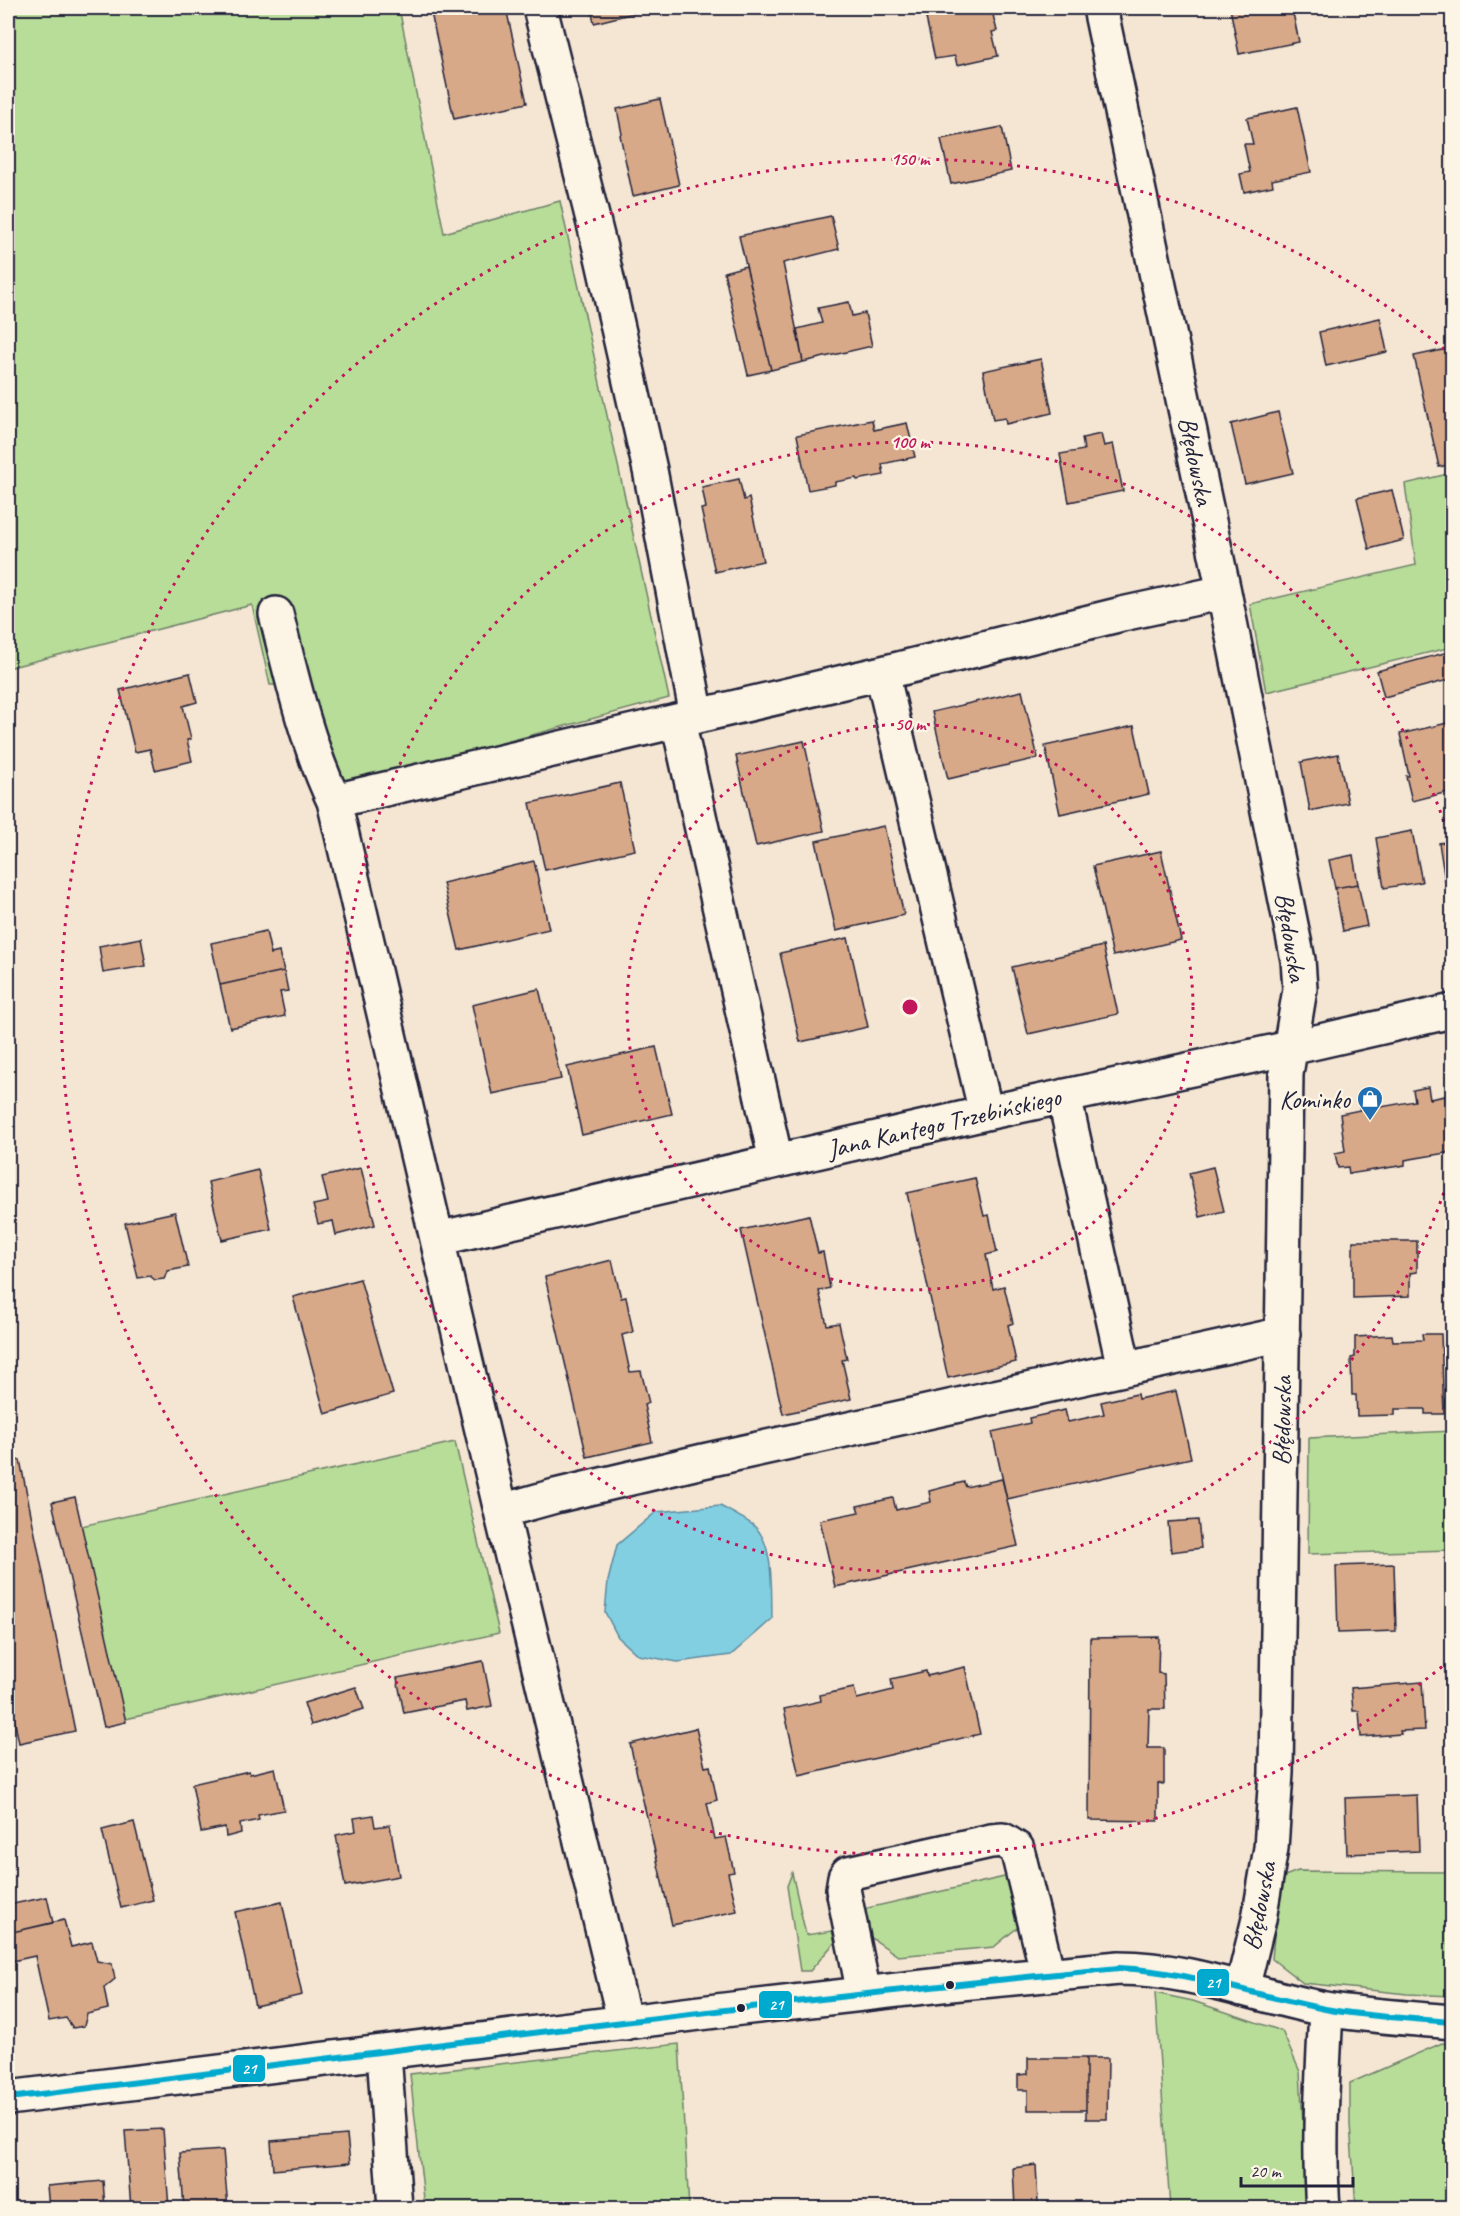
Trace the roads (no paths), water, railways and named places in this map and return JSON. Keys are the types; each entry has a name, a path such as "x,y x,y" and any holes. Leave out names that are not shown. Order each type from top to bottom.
{"street":[{"path":"540,8 600,248 647,459 687,719 776,1161"},
{"name":"Błędowska","path":"1100,8 1224,592 1298,960 1300,989 1286,1074 1284,1334 1274,1795 1271,1848 1259,1919 1242,1989"},
{"path":"334,801 882,673 1122,614 1224,592"},
{"path":"276,614 308,736 319,770 334,801 501,1511 625,2023"},
{"path":"882,673 986,1113"},
{"name":"Jana Kantego Trzebińskiego","path":"437,1239 986,1113 1452,1011"},
{"path":"1064,1096 1124,1368"},
{"path":"501,1511 703,1461 1284,1334"},
{"path":"864,1995 843,1889 848,1873 991,1840 1003,1840 1017,1850 1048,1975"},
{"path":"8,2098 864,1995 1119,1968 1148,1968 1180,1973 1326,2009 1452,2022"},
{"path":"1323,2208 1322,2094 1326,2009"},
{"path":"384,2053 395,2208"}],"water":[{"path":"720,1506 753,1525 760,1533 765,1544 770,1569 772,1619 731,1655 678,1662 638,1655 618,1637 605,1612 608,1581 617,1545 656,1512"}],"place":[{"name":"Kominko","path":"1370,1122"}]}
